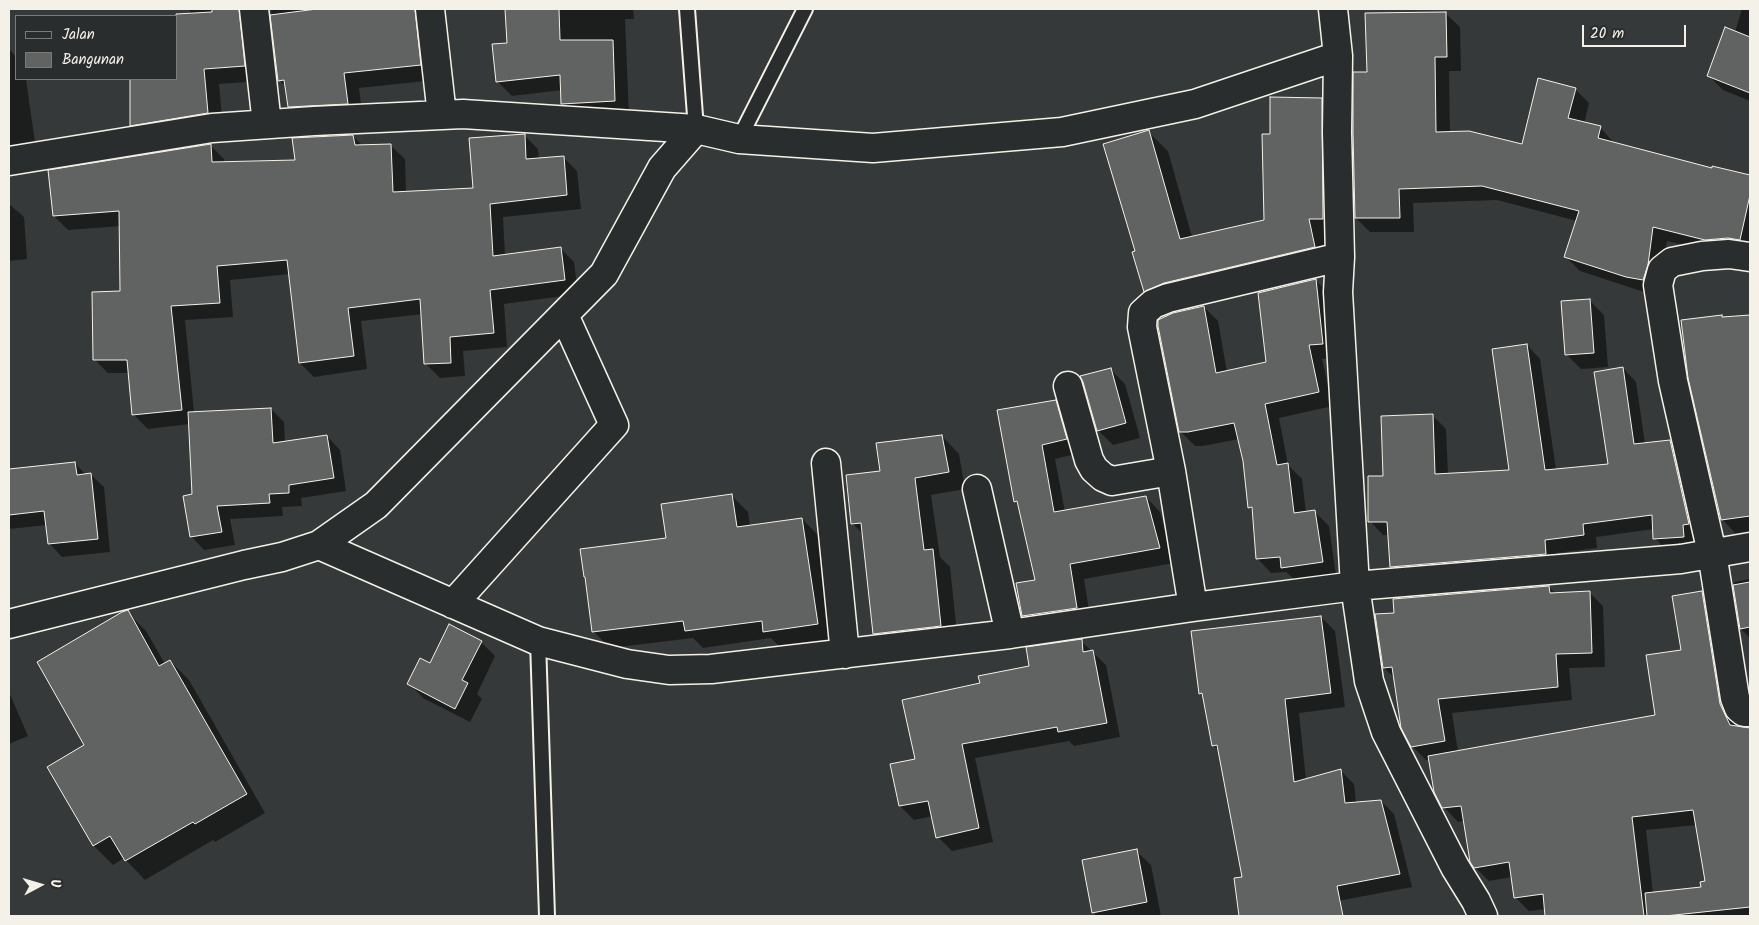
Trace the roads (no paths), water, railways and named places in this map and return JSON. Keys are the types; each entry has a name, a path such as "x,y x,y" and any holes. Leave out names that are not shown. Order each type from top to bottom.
{"street":[{"path":"254,9 267,124"},
{"path":"430,9 442,115"},
{"path":"1333,9 1338,56 1337,132 1340,256 1338,292 1356,586 1369,681 1386,732 1455,867 1483,916"},
{"path":"9,161 212,128 463,114 696,129 738,139 873,148 1062,132 1195,104 1338,56"},
{"path":"9,624 282,557 319,545 376,506 604,274 662,168 696,129"},
{"path":"1750,257 1729,254 1702,256 1672,262 1662,270 1658,286 1674,381 1712,553 1736,703 1744,712 1750,712"},
{"path":"1193,607 1171,471 1142,326 1143,313 1153,304 1168,298 1340,256"},
{"path":"452,604 614,425 564,315"},
{"path":"1068,386 1089,460 1094,469 1103,477 1112,481 1171,471"},
{"path":"826,463 845,654"},
{"path":"977,489 1010,634"},
{"path":"319,545 538,641 628,664 669,670 711,669 1010,634 1193,607 1356,586 1681,559 1750,547"}],"lane":[{"path":"687,9 696,129"},
{"path":"738,139 805,9"},
{"path":"538,641 547,916"}]}
